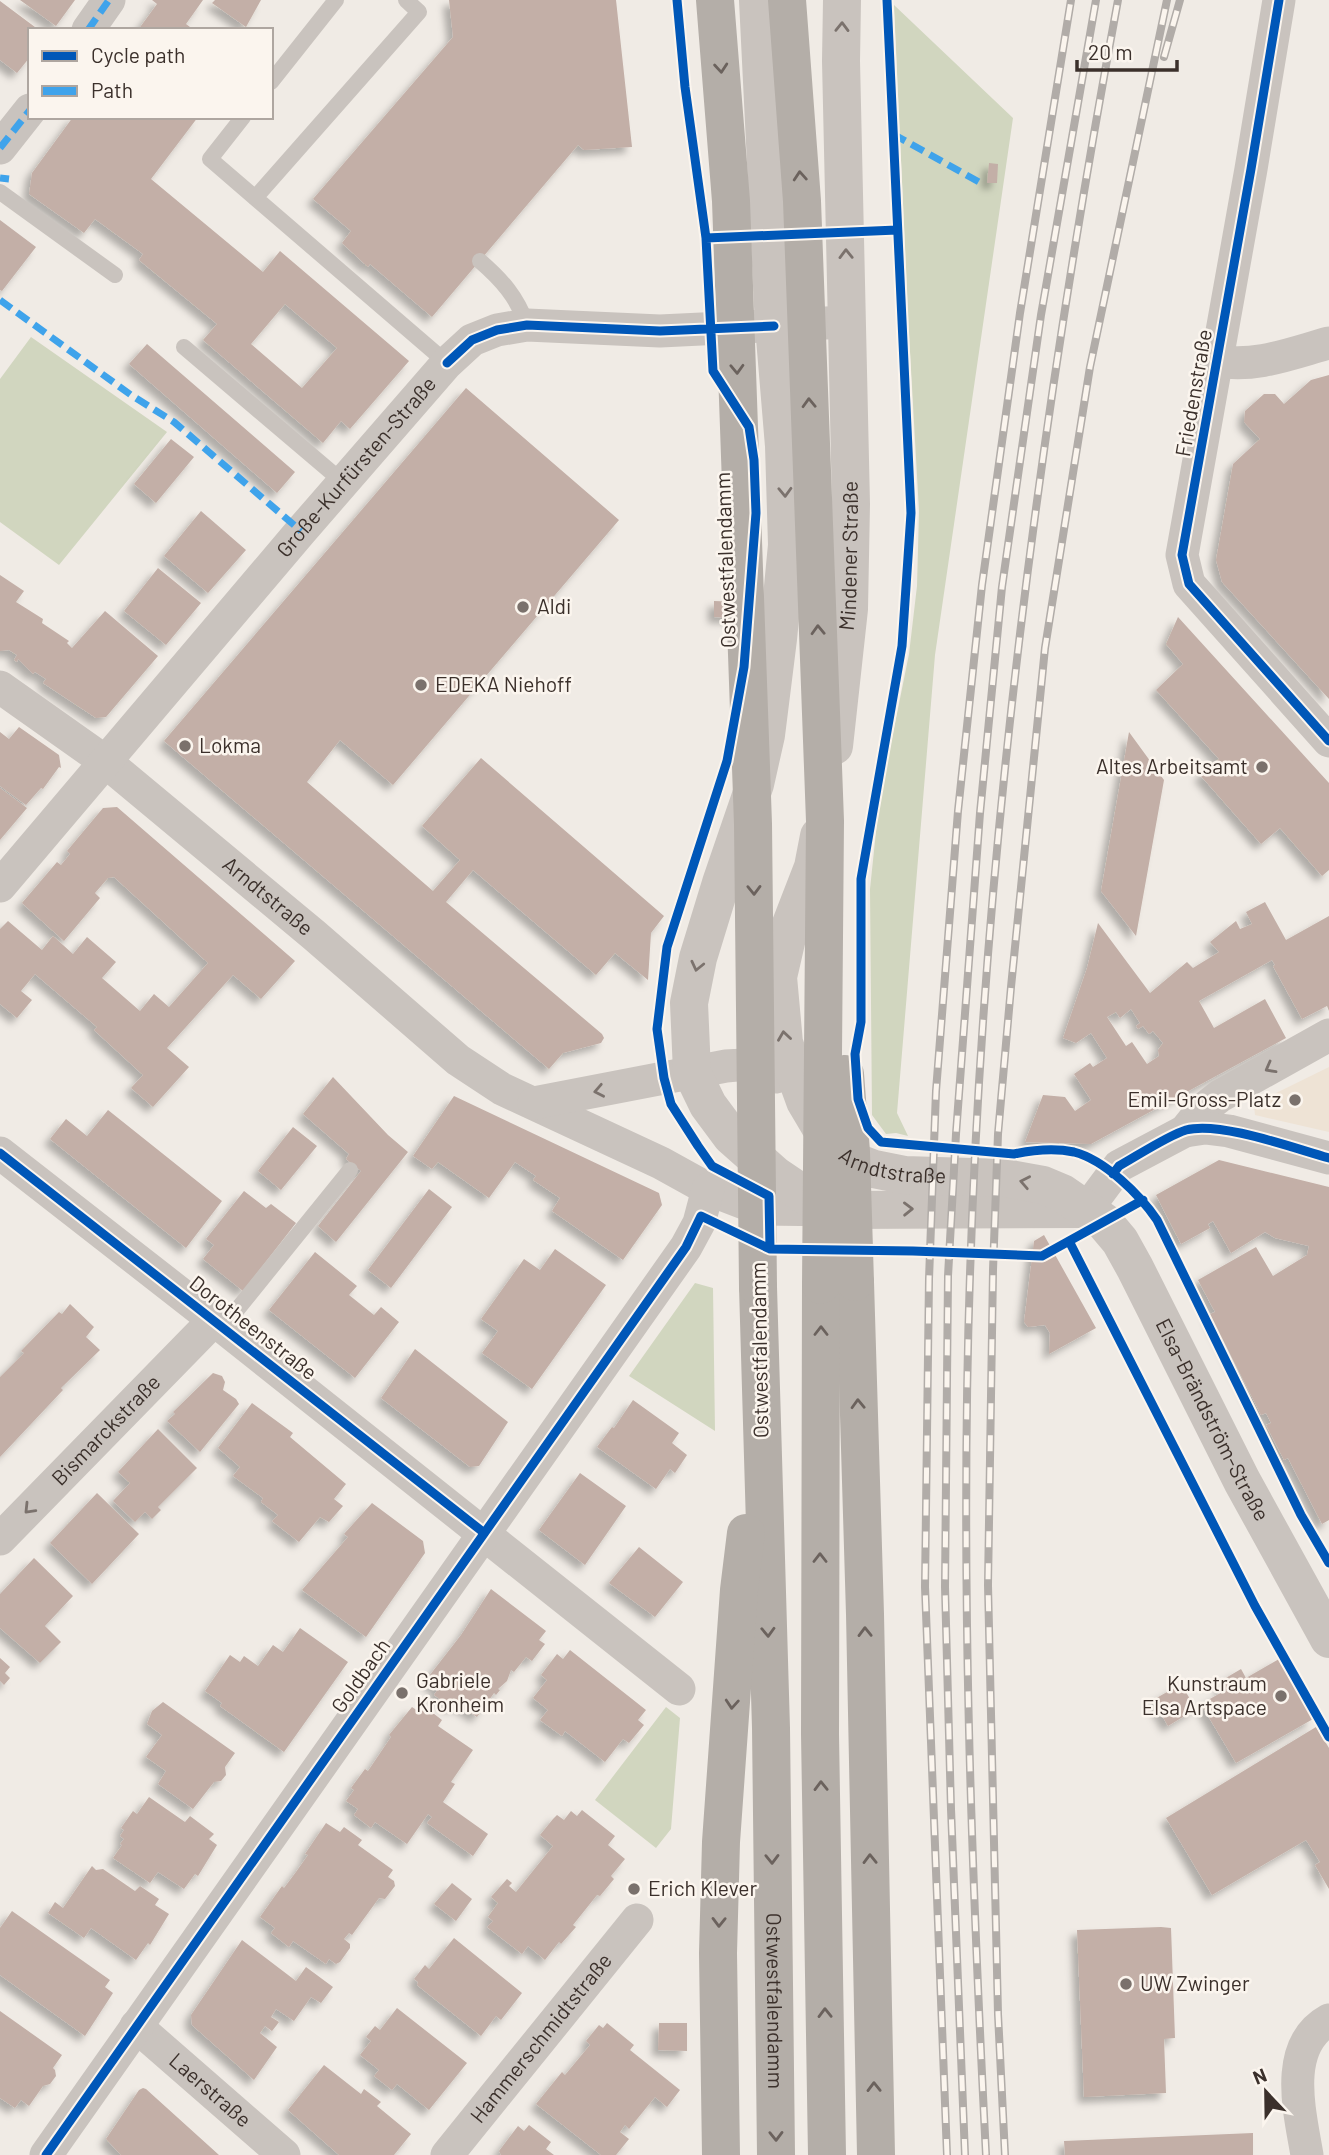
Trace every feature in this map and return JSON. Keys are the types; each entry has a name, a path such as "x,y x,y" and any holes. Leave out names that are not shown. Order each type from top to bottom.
{"highway":[{"name":"Ostwestfalendamm","path":"715,0 732,201 753,824 758,1287 771,1728 776,2155"},
{"path":"787,0 802,201 825,821 851,1152 838,1283 820,1734 827,2155"},
{"path":"838,1283 866,1642 876,2155"},
{"path":"721,2155 718,1953 721,1842 739,1590 761,1416"}],"street":[{"path":"89,28 109,0"},
{"path":"692,1072 689,1003 698,958 755,784 766,735 787,545 784,446 774,326 758,0"},
{"name":"Mindener Straße","path":"805,1101 784,1043 778,977 789,929 813,867 830,785 849,609 851,504 842,0"},
{"name":"Friedenstraße","path":"1279,0 1182,555 1189,584 1329,741"},
{"path":"0,148 28,113"},
{"name":"Große-Kurfürsten-Straße","path":"0,886 301,531 447,363 472,341 497,330 527,326 660,331 847,323"},
{"path":"1217,361 1237,365 1261,362 1329,343"},
{"name":"Arndtstraße","path":"0,687 106,762 458,1060 502,1089 661,1163 708,1189 760,1209 1087,1209"},
{"path":"1185,1131 1201,1111 1220,1096 1329,1035"},
{"name":"Arndtstraße","path":"534,1103 692,1072 751,1064 767,1070 805,1101 831,1145 853,1161 874,1169 904,1175 1005,1178 1043,1185 1087,1209"},
{"name":"Arndtstraße","path":"692,1072 708,1105 730,1136 775,1175 806,1196 840,1210"},
{"path":"1087,1209 1119,1166 1185,1131 1205,1128 1229,1131 1329,1158"},
{"name":"Dorotheenstraße","path":"0,1153 679,1689"},
{"name":"Goldbach","path":"46,2155 686,1247 699,1223 708,1189"},
{"name":"Elsa-Brändström-Straße","path":"1087,1209 1113,1231 1135,1268 1242,1480 1329,1639"},
{"name":"Bismarckstraße","path":"0,1539 218,1323"},
{"name":"Hammerschmidtstraße","path":"447,2155 637,1920"},
{"path":"1307,2155 1298,2101 1298,2077 1308,2040 1329,2020"},
{"name":"Laerstraße","path":"136,2026 285,2155"}],"lane":[{"path":"273,79 336,0"},
{"path":"256,198 419,12 407,0"},
{"path":"241,119 210,159 447,363"},
{"path":"0,192 115,275"},
{"path":"480,261 514,295 527,326"},
{"path":"184,347 344,483"},
{"path":"218,1323 350,1170"}],"green space":[{"path":"894,5 1013,118 935,655 897,1113 908,1136 886,1134 872,1115 870,889 879,803 909,654 917,586 919,511"},
{"path":"31,337 167,432 59,565 0,522 0,379"},
{"path":"695,1283 713,1288 715,1431 629,1376"},
{"path":"666,1707 680,1718 671,1829 656,1848 595,1800"}],"shaded area":[{"name":"Emil-Gross-Platz","path":"1329,1067 1329,1132 1255,1115 1254,1106 1258,1102"}],"building":[{"path":"20,0 75,0 56,26"},
{"path":"152,0 203,0 186,24 191,28 139,28 157,4"},
{"path":"215,0 261,0 246,27 212,3"},
{"path":"449,0 616,0 632,147 584,150 578,145 432,317 342,243 351,231 313,199 453,37"},
{"path":"0,1 36,28 28,28 28,59 17,73 0,60"},
{"path":"72,119 196,119 151,179 263,272 280,251 409,361 350,429 341,421 323,443 203,340 217,324 139,260 143,254 95,219 84,233 29,194 32,173","holes":["285,304 337,348 302,388 251,344"]},
{"path":"989,163 998,164 997,183 987,183"},
{"path":"0,220 36,247 2,291 0,290"},
{"path":"147,344 295,472 277,493 129,364"},
{"path":"1329,375 1329,699 1222,582 1216,560 1233,464 1260,439 1244,422 1245,411 1264,394 1275,394 1284,404 1311,380"},
{"path":"466,388 619,520 393,785 340,740 307,782 433,891 460,860 422,826 481,758 664,916 651,933 648,980 615,953 596,975 473,870 446,902 602,1034 604,1038 601,1043 563,1053 549,1069 164,741"},
{"path":"171,439 194,457 156,503 134,484"},
{"path":"201,511 246,550 208,593 164,556"},
{"path":"158,568 201,603 166,645 124,611"},
{"path":"0,575 24,591 16,602 43,619 42,623 69,641 67,643 72,648 105,611 158,656 106,717 96,718 43,683 46,679 35,672 33,674 18,659 17,662 14,660 17,655 9,650 0,651"},
{"path":"714,601 740,602 739,618 714,617"},
{"name":"Altes Arbeitsamt","path":"1178,617 1329,783 1329,870 1322,876 1280,828 1261,844 1200,775 1219,759 1156,690 1183,664 1166,644"},
{"path":"19,727 59,755 61,768 59,767 43,789 26,805 0,786 0,732 9,739"},
{"path":"1129,732 1164,780 1136,936 1101,891"},
{"path":"0,788 27,808 0,840"},
{"path":"117,807 295,961 261,999 233,975 167,1048 189,1067 153,1107 131,1088 143,1075 94,1030 97,1027 35,974 21,991 32,1000 17,1018 0,1004 0,929 8,921 42,950 53,936 73,954 87,937 116,962 102,978 140,1011 154,994 169,1007 208,963 114,877 108,878 95,893 100,898 64,941 22,903 57,862 61,865 70,854 67,851 103,808"},
{"path":"1265,902 1286,940 1329,916 1329,1011 1327,1006 1302,1019 1272,960 1199,1001 1214,1028 1265,999 1286,1038 1091,1144 1025,1142 1043,1095 1065,1097 1075,1111 1091,1100 1074,1074 1090,1063 1093,1067 1107,1058 1091,1033 1076,1043 1063,1038 1087,968 1098,923 1150,993 1187,962 1193,968 1219,952 1210,942 1236,921 1240,929 1252,924 1246,912","holes":["1131,1009 1140,1023 1136,1026 1138,1029 1143,1026 1149,1034 1153,1031 1163,1043 1158,1050 1159,1056 1147,1064 1132,1042 1126,1046 1107,1017 1116,1012 1120,1018"]},
{"path":"333,1077 388,1135 408,1152 336,1242 318,1226 361,1171 346,1159 349,1154 303,1114"},
{"path":"454,1096 659,1193 662,1205 623,1260 552,1211 560,1198 533,1180 536,1176 515,1162 489,1198 438,1162 432,1169 413,1156"},
{"path":"108,1110 222,1201 186,1248 50,1139 66,1119 87,1136"},
{"path":"293,1127 317,1146 281,1190 258,1171"},
{"path":"1219,1160 1329,1187 1329,1520 1322,1524 1288,1458 1284,1460 1266,1425 1271,1423 1266,1413 1261,1415 1210,1314 1215,1312 1198,1280 1256,1247 1273,1276 1307,1255 1309,1246 1275,1238 1265,1232 1231,1253 1213,1221 1208,1224 1210,1228 1181,1244 1156,1195"},
{"path":"429,1189 452,1207 391,1288 368,1270"},
{"path":"244,1191 266,1208 271,1204 296,1223 243,1291 203,1259 214,1245 206,1239"},
{"path":"1044,1235 1096,1328 1049,1354 1050,1333 1045,1325 1028,1327 1024,1322 1034,1241"},
{"path":"555,1249 606,1285 532,1389 482,1353 498,1331 481,1319 524,1259 540,1270"},
{"path":"315,1252 357,1286 349,1295 374,1315 381,1307 399,1322 355,1378 269,1310"},
{"path":"70,1304 94,1327 86,1337 100,1350 61,1388 63,1390 0,1457 0,1377 24,1353 21,1351"},
{"path":"415,1349 508,1422 479,1466 470,1467 381,1398"},
{"path":"213,1373 222,1376 225,1382 223,1390 239,1404 200,1452 167,1421"},
{"path":"633,1400 679,1433 672,1443 687,1455 675,1473 670,1469 656,1489 597,1447"},
{"path":"252,1403 293,1433 290,1437 346,1484 334,1499 343,1506 329,1522 320,1517 299,1542 272,1521 278,1515 261,1502 263,1498 233,1476 240,1467 218,1448"},
{"path":"158,1429 197,1468 158,1507 161,1510 152,1519 145,1512 135,1522 113,1501 130,1483 118,1472"},
{"path":"580,1473 626,1506 585,1565 539,1530"},
{"path":"97,1493 139,1534 92,1584 50,1543"},
{"path":"372,1503 423,1541 425,1553 366,1637 302,1590 348,1537 344,1534"},
{"path":"639,1547 683,1582 655,1617 609,1583"},
{"path":"34,1558 73,1596 45,1626 61,1642 40,1663 0,1628 0,1594"},
{"path":"491,1589 546,1631 539,1640 545,1644 532,1661 526,1657 514,1672 511,1670 507,1681 498,1689 500,1690 496,1695 494,1693 477,1717 456,1703 452,1708 434,1695 438,1689 426,1680 461,1635"},
{"path":"300,1628 348,1662 284,1752 220,1706 222,1703 205,1691 230,1655 240,1662 244,1656 258,1666 273,1645 283,1652"},
{"path":"570,1650 646,1710 638,1720 644,1725 629,1743 623,1739 605,1762 565,1731 562,1736 540,1720 548,1710 533,1698 547,1680 541,1675 557,1654 563,1659"},
{"path":"0,1658 10,1667 5,1673 10,1678 4,1685 0,1681"},
{"path":"1279,1659 1313,1719 1236,1763 1201,1704 1224,1691 1219,1682 1241,1669 1246,1678"},
{"path":"1181,1684 1196,1709 1168,1726 1153,1700"},
{"path":"163,1702 235,1753 225,1767 226,1775 221,1781 214,1782 193,1809 158,1784 166,1771 146,1757 162,1735 147,1724 152,1711"},
{"path":"412,1707 421,1713 425,1707 442,1720 438,1726 473,1750 451,1782 455,1784 443,1802 488,1834 473,1856 427,1823 432,1817 428,1814 407,1844 375,1822 371,1828 354,1815 358,1809 346,1801 354,1790 351,1788 365,1769 368,1771 391,1737 389,1735"},
{"path":"1316,1727 1329,1748 1329,1889 1315,1865 1320,1862 1306,1840 1212,1895 1166,1818"},
{"path":"149,1797 185,1822 190,1816 214,1834 209,1839 217,1845 198,1876 195,1874 184,1889 158,1872 150,1883 113,1858 124,1839 120,1836 124,1830 121,1828 133,1811 137,1814"},
{"path":"582,1810 615,1836 608,1845 625,1859 611,1876 614,1879 573,1925 576,1927 561,1944 559,1942 545,1960 528,1946 522,1954 487,1927 493,1921 488,1917 498,1903 491,1897 507,1879 512,1883 509,1886 516,1892 553,1846 540,1835 557,1815 564,1820 571,1811 577,1816"},
{"path":"326,1823 340,1832 344,1827 362,1840 358,1845 393,1870 388,1877 394,1881 395,1886 385,1899 379,1898 352,1935 349,1933 344,1939 350,1944 350,1948 336,1964 329,1959 326,1964 293,1941 289,1947 271,1933 275,1928 260,1917 308,1855 305,1854"},
{"path":"92,1866 96,1870 103,1869 135,1891 140,1886 159,1899 155,1905 169,1914 150,1945 148,1943 136,1960 91,1928 84,1938 48,1913 55,1902 63,1908"},
{"path":"452,1883 472,1899 456,1921 434,1904"},
{"path":"12,1911 110,1980 105,1987 113,1993 85,2036 0,1975 0,1928"},
{"name":"UW Zwinger","path":"1171,1928 1175,2038 1164,2039 1166,2093 1084,2097 1077,1930"},
{"path":"454,1938 522,1993 501,2020 496,2016 481,2036 417,1985 418,1982 414,1979 425,1965 429,1969"},
{"path":"242,1940 296,1981 306,1967 333,1987 321,2003 311,1997 294,2021 276,2009 271,2017 279,2022 272,2031 265,2026 260,2033 277,2047 254,2080 192,2025 191,2015"},
{"path":"397,2008 467,2063 429,2110 397,2084 392,2090 374,2076 379,2070 360,2055 371,2041 366,2037 375,2026 380,2030"},
{"path":"0,2011 62,2055 53,2068 56,2076 50,2084 43,2086 29,2106 21,2100 15,2108 0,2098"},
{"path":"607,2023 634,2045 630,2050 680,2090 667,2107 655,2097 629,2129 625,2125 620,2132 629,2139 616,2155 601,2155 536,2104 562,2072 565,2075 590,2045 586,2041 599,2025 603,2028"},
{"path":"659,2023 687,2023 687,2051 658,2050"},
{"path":"324,2065 361,2094 364,2089 381,2102 377,2106 411,2134 394,2155 339,2155 288,2110"},
{"path":"143,2088 219,2155 121,2155 106,2139"},
{"path":"529,2125 551,2142 546,2149 554,2155 501,2155 499,2151 518,2126 524,2131"},
{"path":"1253,2133 1253,2155 1065,2155 1064,2141"}],"railway":[{"path":"947,2155 925,1587 929,1279 936,1091 958,811 982,585 1020,313 1071,0"},
{"path":"965,2155 945,1587 948,1276 956,1134 980,813 1002,587 1041,315 1096,0"},
{"path":"986,2155 972,1825 966,1494 970,1274 977,1114 1002,794 1020,634 1064,316 1118,0"},
{"path":"1005,2155 998,2014 988,1585 998,1134 1045,648 1090,367 1167,0"},
{"path":"1164,57 1180,0"}],"marked path":[{"path":"89,28 109,0"},
{"path":"0,148 28,113"},
{"path":"893,134 979,182"},
{"path":"0,178 9,179"},
{"path":"0,300 131,395 174,422 301,531"}],"cycle path":[{"path":"677,0 685,87 706,238 713,371 749,427 754,460 756,513 744,667 727,761 667,947 657,1029 664,1078 671,1104 698,1146 712,1166 769,1196 770,1249"},
{"path":"887,0 911,513 902,646 861,879 861,1022 855,1054 858,1099 868,1128 881,1142 1014,1154 1044,1150 1074,1152 1098,1162 1131,1190 1157,1220 1301,1515 1329,1563"},
{"path":"1279,0 1182,555 1189,584 1329,741"},
{"path":"706,238 897,230"},
{"path":"447,363 472,340 497,330 527,325 660,331 774,326"},
{"path":"1113,1174 1119,1166 1170,1137 1186,1130 1200,1128 1237,1132 1329,1158"},
{"path":"0,1153 483,1532"},
{"path":"46,2155 686,1247 701,1216 770,1249 1042,1256 1143,1200"},
{"path":"1069,1241 1255,1606 1329,1737"}],"place":[{"name":"Aldi","path":"523,607"},
{"name":"EDEKA Niehoff","path":"421,685"},
{"name":"Lokma","path":"185,746"},
{"name":"Altes Arbeitsamt","path":"1262,767"},
{"name":"Emil-Gross-Platz","path":"1295,1100"},
{"name":"Gabriele Kronheim","path":"402,1693"},
{"name":"Kunstraum Elsa Artspace","path":"1281,1696"},
{"name":"Erich Klever","path":"634,1889"},
{"name":"UW Zwinger","path":"1126,1984"}]}
